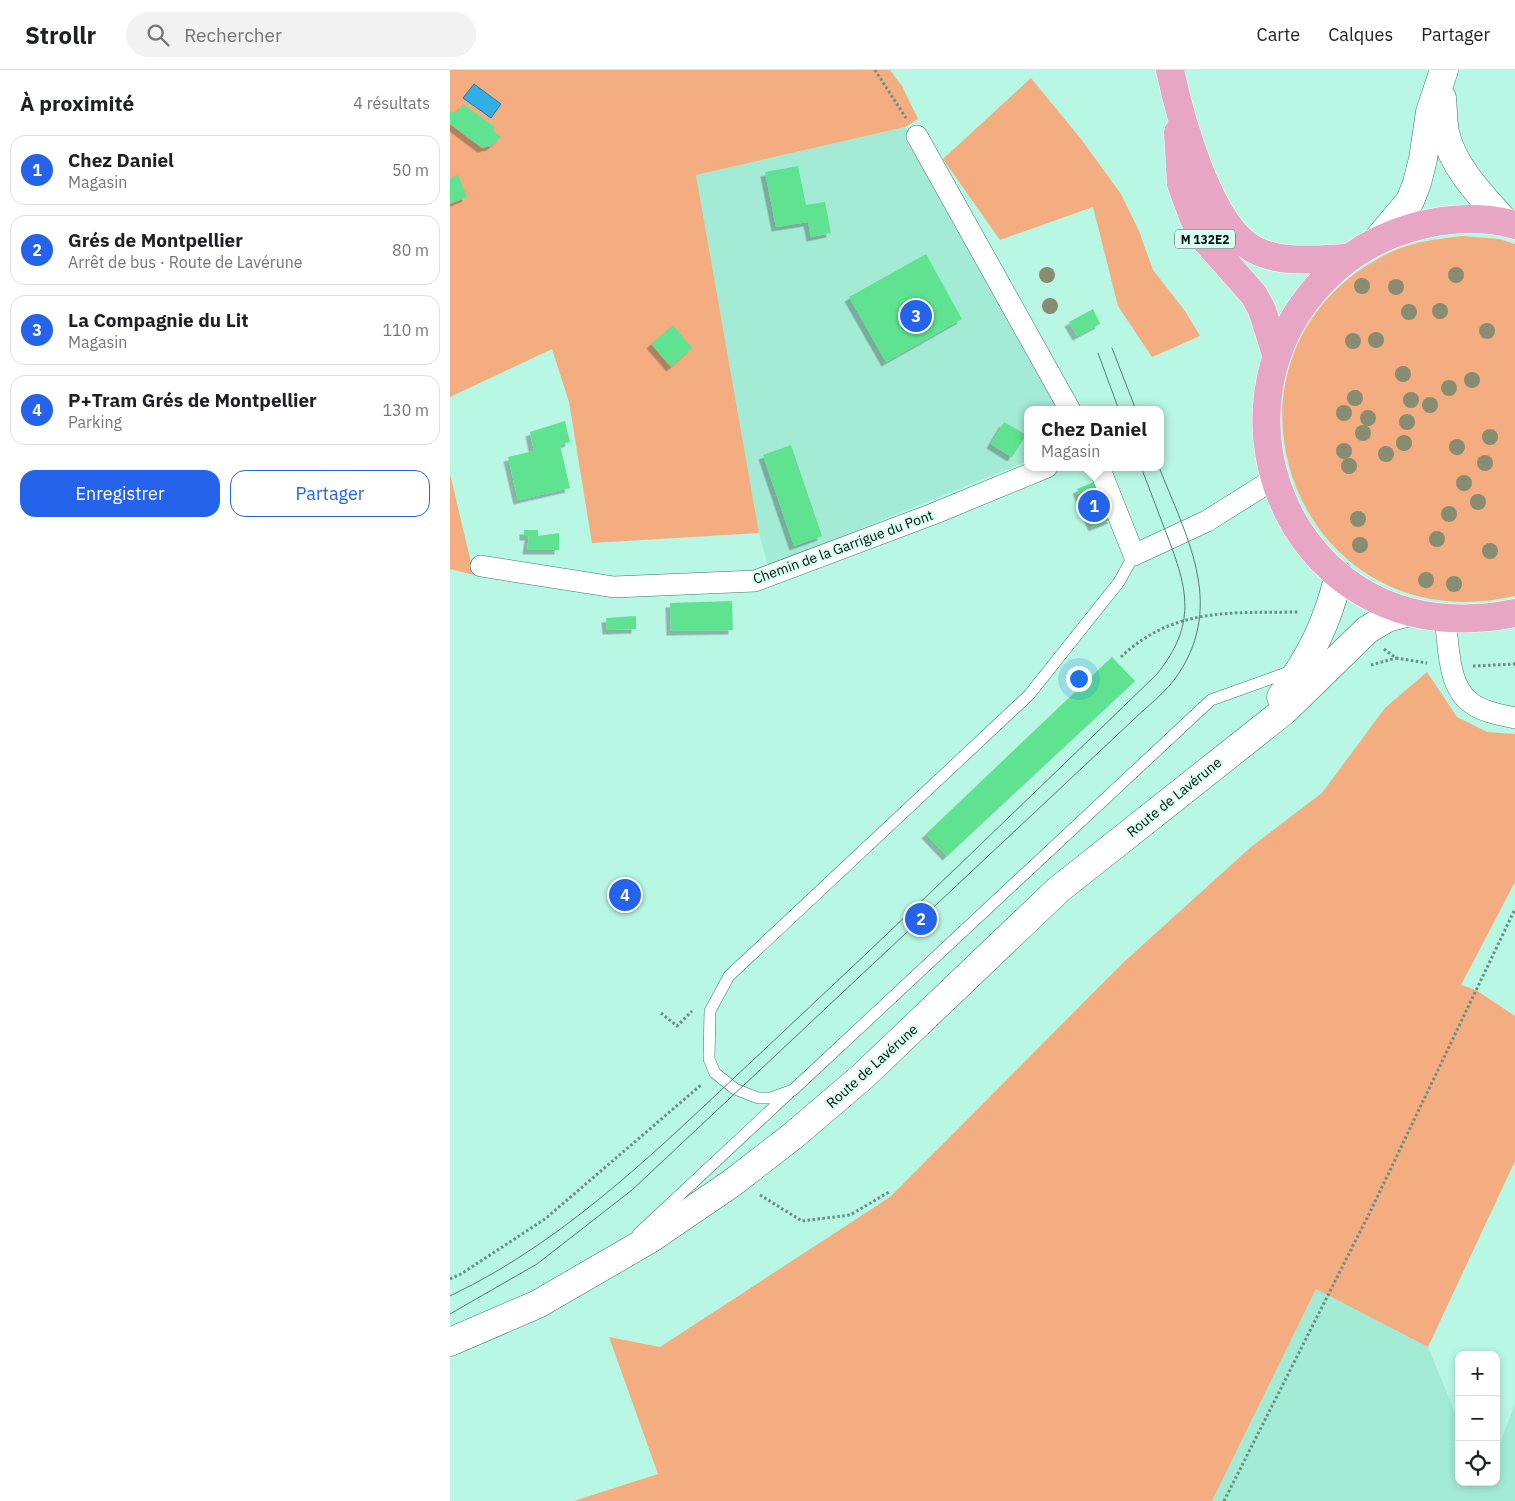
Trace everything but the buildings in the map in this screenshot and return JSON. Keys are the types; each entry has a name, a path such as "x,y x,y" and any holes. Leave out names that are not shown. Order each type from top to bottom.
{"main road":[{"name":"M 132E2","path":"1170,70 1177,106 1180,184 1202,235 1254,295 1262,310 1276,354"},
{"path":"1442,76 1445,132 1455,159 1472,186 1510,224"},
{"path":"1378,240 1410,200 1417,183 1423,159 1430,112 1442,76"},
{"name":"M 132E2","path":"1177,106 1210,196 1223,220 1247,246 1270,255 1296,259 1347,258"},
{"path":"1510,224 1472,219 1440,221 1408,228 1378,240 1347,258 1317,285 1293,318 1276,354 1267,389 1265,425 1274,479 1291,518 1317,554 1339,575 1378,599 1410,612 1445,619 1480,619 1515,613"},
{"name":"Route de Lavérune","path":"1253,733 1303,668 1330,612 1339,575"},
{"name":"Route de Lavérune","path":"450,1342 538,1304 650,1239 732,1183 794,1135 862,1077 1058,890 1284,710 1368,630 1387,618 1410,612"}],"street":[{"path":"918,136 1068,406"},
{"name":"Chemin de la Garrigue du Pont","path":"482,566 614,587 755,581 933,514 1037,471"},
{"path":"1101,471 1134,555 1207,521 1274,479"},
{"path":"1445,619 1452,666 1458,687 1470,703 1494,714 1515,718"}],"lane":[{"path":"792,1090 771,1098 758,1098 735,1088 715,1073 709,1059 710,1011 729,976 1029,695 1119,582 1134,555"},
{"path":"600,1268 1211,700 1303,668"}],"path":[{"path":"875,70 918,136"},
{"path":"1121,658 1138,641 1158,628 1184,619 1229,613 1330,612"},
{"path":"1452,666 1515,664"},
{"path":"1224,1501 1370,1212 1515,909"},
{"path":"450,1279 461,1274 545,1219 715,1073"},
{"path":"755,1192 802,1221 850,1215 889,1192"}],"shaded area":[{"path":"450,70 890,70 902,86 918,119 905,127 696,175 759,533 592,543 569,402 552,349 450,397"},
{"path":"1031,78 1081,139 1121,194 1139,231 1153,270 1185,311 1200,336 1152,357 1118,306 1093,207 1000,240 943,159"},
{"path":"905,127 1039,371 1055,406 1024,406 1024,463 768,566 759,533 696,175"},
{"path":"1462,236 1499,239 1515,244 1515,596 1438,600 1374,578 1325,536 1294,481 1282,418 1293,356 1328,298 1397,249 1434,240"},
{"path":"450,474 474,575 450,569"},
{"path":"1427,672 1457,717 1487,732 1515,734 1515,882 1461,985 1476,990 1515,1016 1515,1161 1428,1347 1316,1289 1212,1501 574,1501 658,1474 609,1337 660,1347 890,1197 1125,961 1251,847 1322,793 1385,708"},
{"path":"1316,1289 1428,1347 1455,1412 1455,1486 1500,1486 1500,1443 1515,1404 1515,1501 1212,1501"}],"water":[{"path":"474,84 501,104 491,118 463,98"}],"tram line":[{"path":"1112,348 1134,406"},
{"path":"1098,353 1118,406"},
{"path":"450,1296 495,1272 537,1246 578,1216 655,1151 865,955 1157,674 1170,656 1178,639 1183,623 1184,590 1174,555 1142,471"},
{"path":"450,1314 537,1264 632,1190 1169,687 1179,673 1192,647 1199,621 1200,595 1189,544 1161,471"}],"place":[{"name":"La Compagnie du Lit","path":"916,316"},
{"name":"Chez Daniel","path":"1094,506"},
{"name":"P+Tram Grés de Montpellier","path":"625,895"},
{"name":"Grés de Montpellier","path":"921,919"}]}
